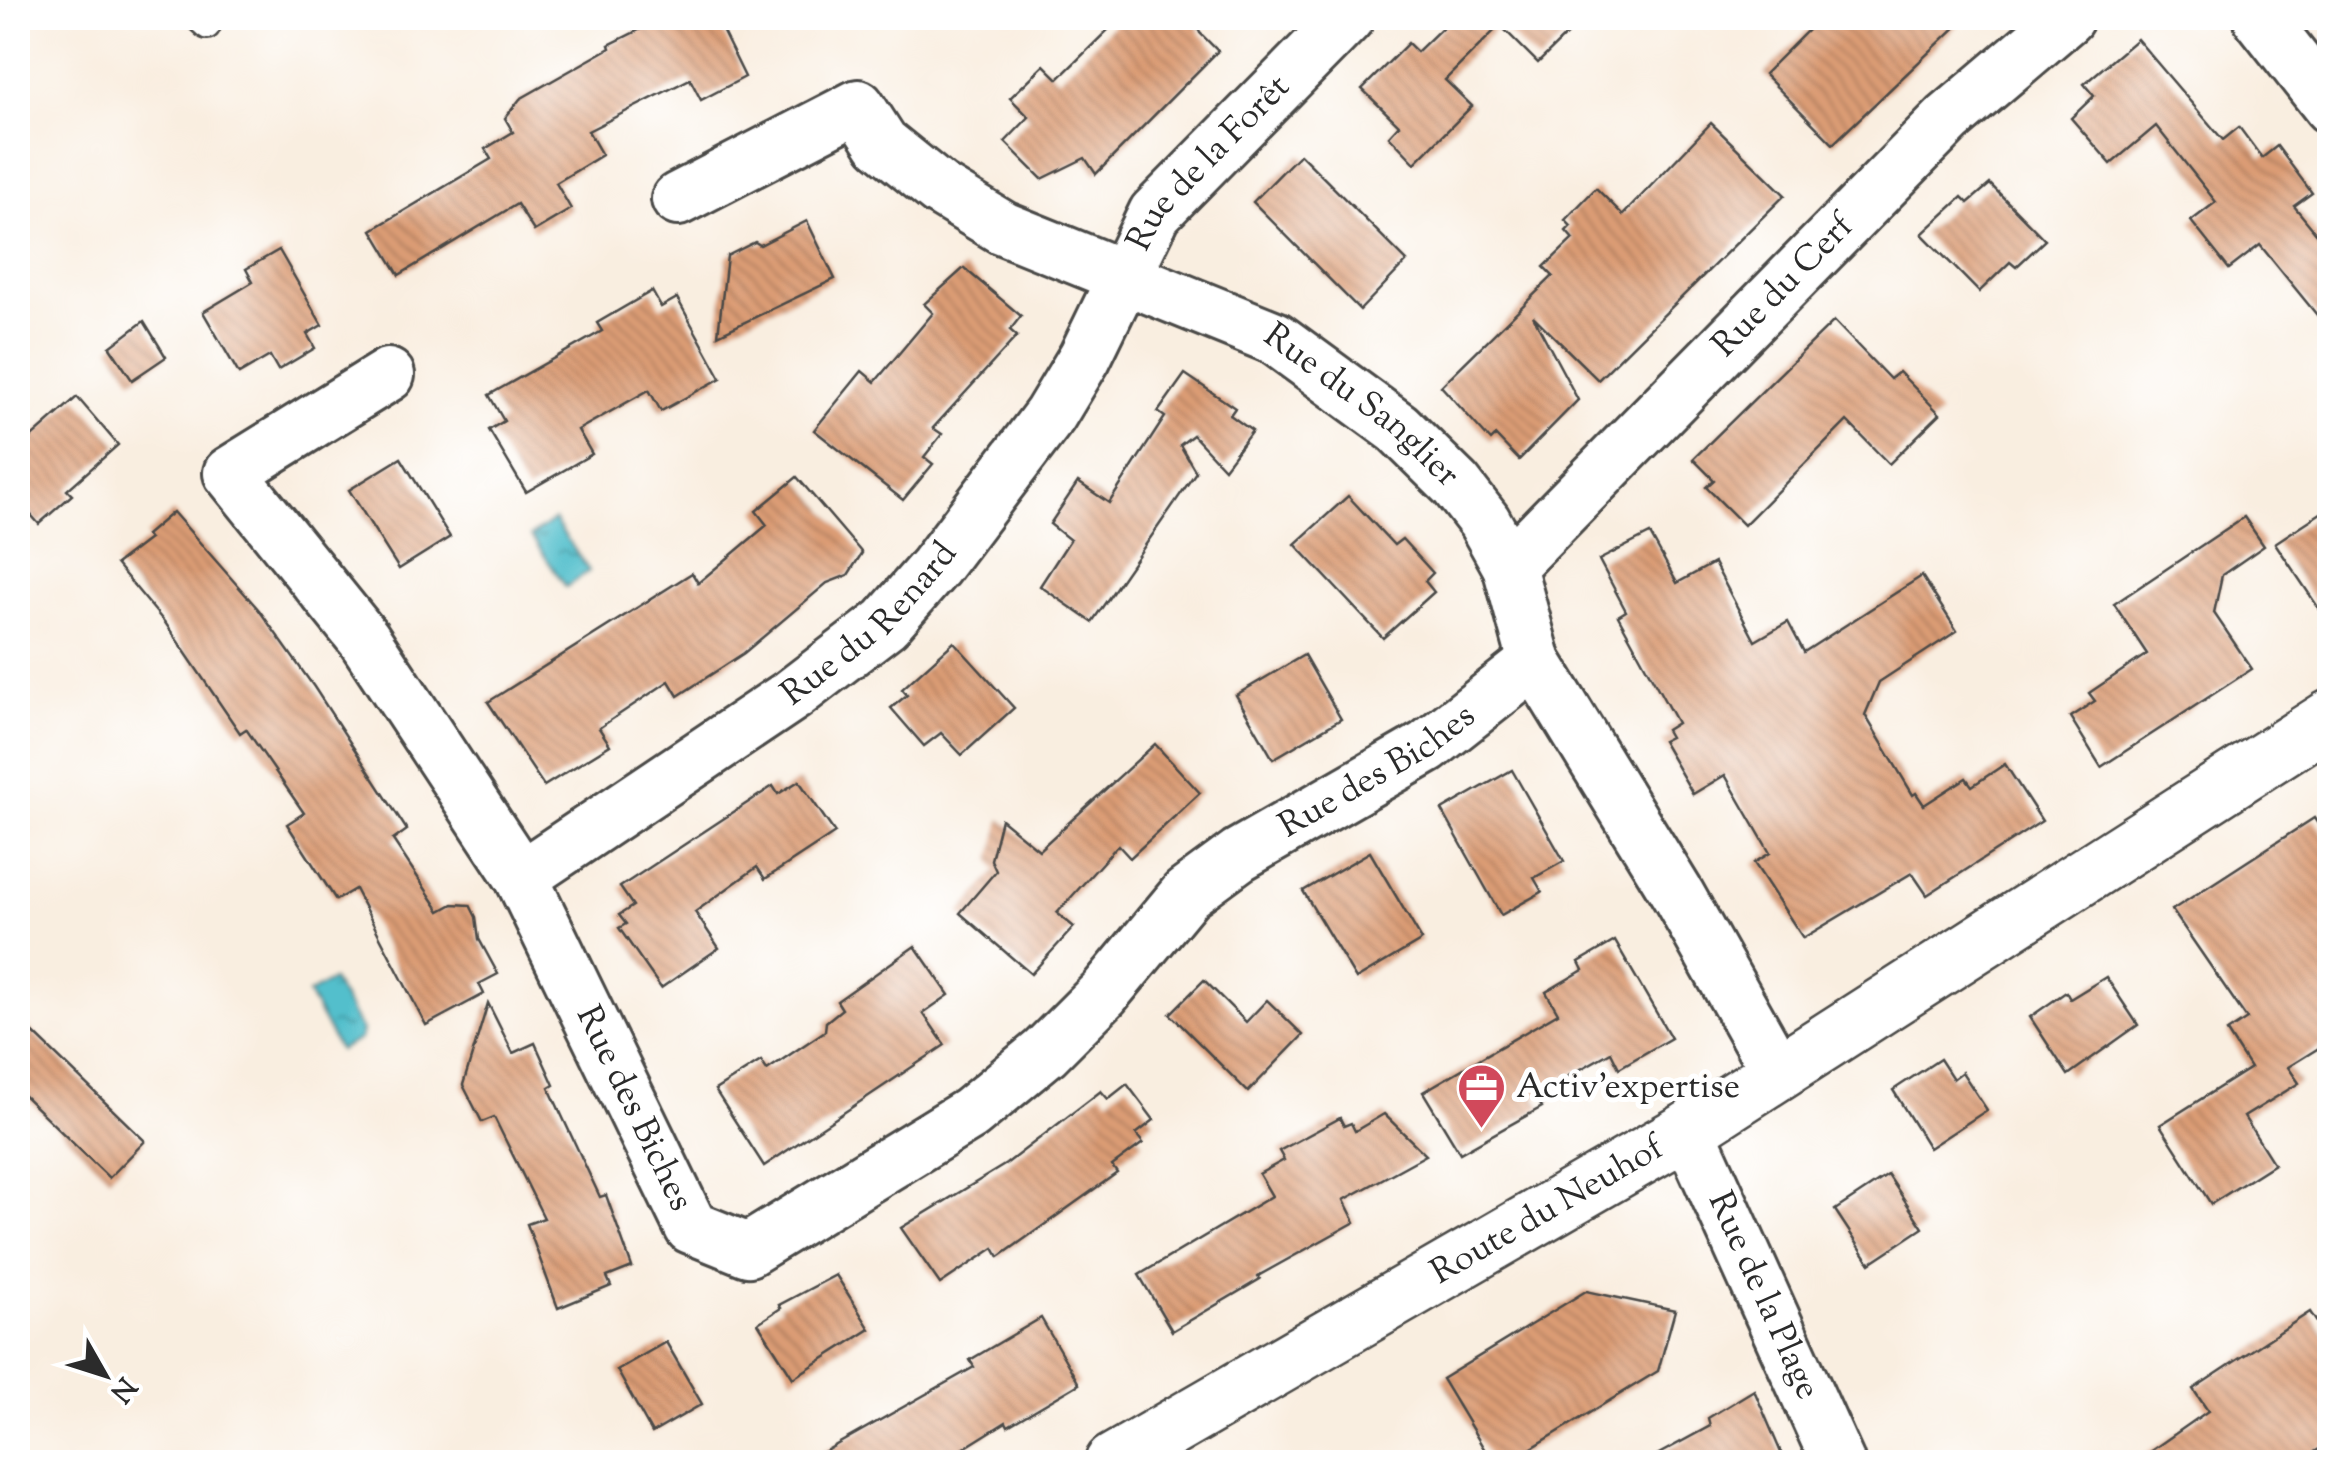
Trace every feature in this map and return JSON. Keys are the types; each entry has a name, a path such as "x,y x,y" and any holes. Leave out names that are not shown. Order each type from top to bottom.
{"street":[{"name":"Rue de la Forêt","path":"1123,277 1154,213 1346,18"},
{"name":"Rue du Cerf","path":"1508,566 1948,120 2067,18"},
{"path":"2260,18 2330,107"},
{"name":"Rue du Sanglier","path":"678,198 858,106 882,143 940,188 1003,228 1275,338 1398,428 1456,485 1484,521 1508,566 1535,662 1678,895 1778,1073"},
{"name":"Rue du Renard","path":"522,877 792,695 886,623 935,567 1050,415 1085,357 1123,277"},
{"name":"Rue des Biches","path":"388,375 230,473 364,639 522,877 691,1226 748,1250 970,1114 1045,1052 1104,992 1186,894 1239,855 1427,747 1535,662"},
{"name":"Route du Neuhof","path":"1113,1462 1688,1130 2330,718"},
{"name":"Rue de la Plage","path":"1688,1130 1838,1462"}],"water":[{"path":"554,520 589,571 566,587 531,536"},
{"path":"332,980 362,1031 360,1039 339,1050 308,994"}],"building":[{"path":"663,18 716,18 745,77 701,100 690,79 588,131 602,155 556,183 571,209 534,231 517,204 399,275 372,230 491,159 485,149 513,132 505,118 520,99 610,48 609,45"},
{"path":"1120,18 1194,18 1200,33 1218,51 1096,174 1085,158 1042,179 1005,142 1029,117 1010,98 1044,65 1058,79"},
{"path":"1452,18 1584,18 1538,63 1500,25 1445,80 1472,106 1415,163 1389,136 1399,125 1362,89 1408,43 1417,52"},
{"path":"1820,18 1965,18 1833,144 1764,74"},
{"path":"2137,39 2223,140 2239,127 2262,158 2277,146 2312,193 2294,206 2330,250 2330,331 2260,245 2229,269 2191,221 2216,202 2156,126 2111,164 2071,118 2094,96 2084,84"},
{"path":"1711,123 1785,195 1598,380 1533,316 1578,400 1519,460 1496,436 1491,441 1441,386 1553,276 1544,267 1573,239 1566,231 1571,226 1565,220 1596,188 1623,215"},
{"path":"1300,154 1407,261 1360,310 1253,202"},
{"path":"1990,184 2045,240 2016,267 2010,262 1979,292 1922,234 1962,197 1968,203"},
{"path":"807,221 835,279 718,335 727,256 755,242 760,245"},
{"path":"279,250 322,325 307,334 315,348 278,370 270,356 239,374 203,312 253,282 246,269"},
{"path":"964,268 1021,316 1010,330 1017,336 933,428 942,434 924,457 933,464 903,500 814,430 862,371 875,382 933,313 924,304"},
{"path":"652,291 661,307 677,298 721,378 661,411 649,390 578,430 592,454 526,492 489,430 504,421 489,395 602,331 597,323"},
{"path":"144,321 166,357 132,380 110,347"},
{"path":"1834,321 1890,379 1899,372 1940,414 1889,464 1847,421 1744,525 1706,487 1714,480 1693,459"},
{"path":"1185,374 1235,408 1230,415 1252,431 1224,468 1193,435 1180,445 1196,472 1092,622 1040,586 1070,540 1050,524 1078,482 1109,503 1165,417 1158,412"},
{"path":"77,397 118,445 67,490 72,495 39,524 18,500 18,449"},
{"path":"401,458 450,537 399,569 349,490"},
{"path":"797,477 862,553 848,575 827,583 744,653 678,696 669,681 599,728 610,745 544,786 488,702 692,573 698,583 767,525 756,511"},
{"path":"1348,496 1394,545 1402,539 1433,573 1425,581 1434,592 1383,638 1295,544"},
{"path":"2330,507 2330,625 2275,543"},
{"path":"173,512 259,610 314,687 407,830 393,840 440,911 453,904 470,905 479,939 498,974 479,984 484,994 426,1025 355,889 336,900 287,824 304,813 246,729 240,733 166,624 116,564 149,539 146,535"},
{"path":"2244,517 2264,546 2222,575 2214,613 2252,669 2101,767 2070,717 2095,701 2089,693 2147,654 2114,604"},
{"path":"1650,534 1677,583 1714,563 1755,641 1788,622 1804,652 1922,576 1957,631 1879,682 1865,715 1913,795 1916,793 1924,805 1966,778 1972,786 2005,764 2042,821 1927,895 1912,873 1803,938 1754,863 1770,853 1725,775 1693,794 1662,741 1670,737 1666,730 1677,723 1618,616 1626,611 1599,560"},
{"path":"954,642 1014,708 962,755 941,733 924,746 891,708 907,695 902,689"},
{"path":"1304,655 1341,719 1273,759 1236,695"},
{"path":"1155,744 1200,793 1130,858 1118,845 1057,913 1074,927 1031,974 960,913 996,871 991,860 1001,819 1039,850"},
{"path":"1512,770 1564,861 1534,878 1542,892 1501,915 1442,810"},
{"path":"799,781 835,833 765,879 757,867 695,912 719,948 661,988 619,928 626,924 619,915 633,906 620,887 773,786 778,794"},
{"path":"2314,818 2330,842 2330,1041 2288,1067 2299,1083 2244,1117 2274,1164 2211,1204 2160,1125 2250,1068 2227,1032 2247,1019 2172,910"},
{"path":"1370,852 1422,940 1356,979 1303,891"},
{"path":"1615,941 1671,1038 1619,1068 1611,1052 1535,1095 1542,1107 1460,1153 1423,1092 1558,1013 1546,992 1583,970 1579,962"},
{"path":"915,946 949,995 923,1013 945,1045 764,1166 715,1090 761,1061 767,1070 825,1031 826,1022 842,1009 837,1001"},
{"path":"2106,977 2138,1025 2068,1075 2030,1017 2066,992 2070,999"},
{"path":"1204,980 1246,1022 1267,1000 1303,1035 1248,1092 1170,1014"},
{"path":"488,1003 513,1053 535,1043 554,1085 549,1088 600,1197 606,1195 632,1267 607,1277 611,1286 558,1308 527,1224 544,1218 494,1117 482,1122 463,1085"},
{"path":"18,1018 145,1141 109,1178 18,1090"},
{"path":"1940,1059 1953,1079 1962,1072 1987,1110 1929,1148 1893,1090"},
{"path":"1127,1084 1154,1120 1136,1134 1143,1143 1112,1166 1117,1173 999,1257 994,1248 940,1284 901,1228 1006,1164 1101,1091 1108,1099"},
{"path":"1384,1114 1426,1155 1344,1200 1355,1222 1258,1276 1260,1279 1172,1331 1139,1275 1272,1196 1259,1174 1284,1160 1279,1151 1340,1118 1344,1126 1351,1123 1355,1131"},
{"path":"1888,1175 1923,1228 1870,1263 1835,1210"},
{"path":"836,1275 870,1329 793,1378 758,1323 781,1308 779,1305"},
{"path":"1586,1291 1675,1310 1658,1371 1509,1462 1492,1462 1442,1379"},
{"path":"2310,1312 2330,1342 2330,1442 2299,1462 2135,1462 2208,1411 2193,1389"},
{"path":"1041,1318 1079,1384 1008,1426 1006,1422 942,1462 806,1462 974,1367 970,1360"},
{"path":"666,1342 702,1404 652,1433 617,1370"},
{"path":"1754,1390 1785,1462 1644,1462 1710,1426 1708,1418"}],"place":[{"name":"Activ'expertise","path":"1481,1130"}]}
